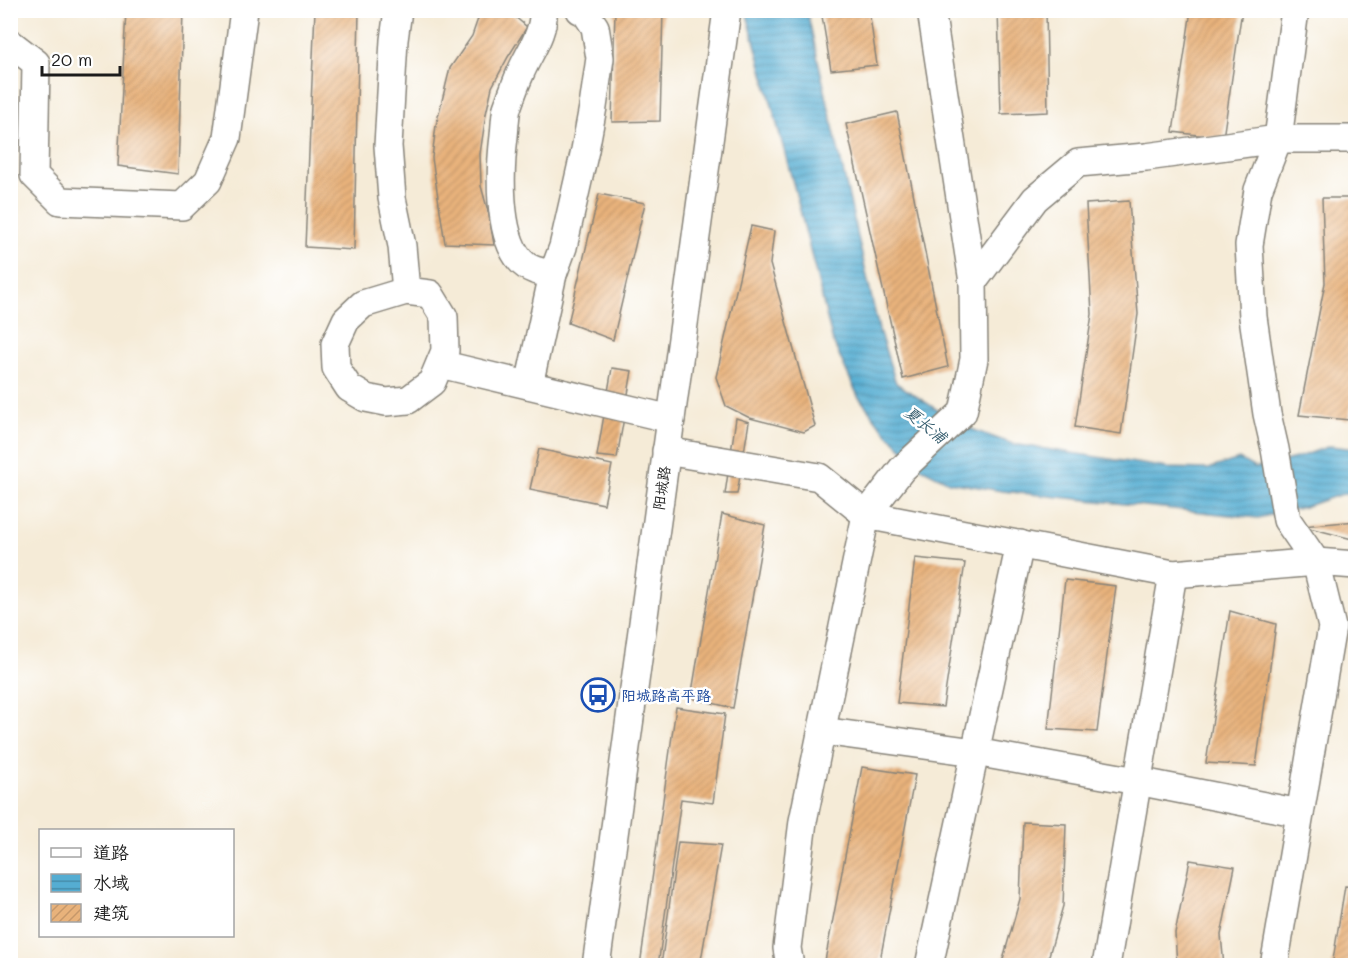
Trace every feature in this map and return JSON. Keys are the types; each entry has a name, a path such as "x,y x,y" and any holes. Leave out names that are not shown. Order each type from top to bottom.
{"street":[{"path":"10,43 36,63 34,175 60,201 182,206 208,181 227,138 244,10"},
{"path":"398,10 388,146 392,198 402,246 406,291"},
{"path":"543,10 544,19 506,111 501,176 503,211 510,244 520,261 536,272 553,274"},
{"path":"529,385 553,274 563,248 585,150 600,58 595,27 585,12 580,10"},
{"name":"阳城路","path":"596,966 727,10"},
{"path":"790,966 786,948 803,821 866,515 902,469 963,412 974,359 973,282 931,10"},
{"path":"1274,966 1332,627 1316,562 1287,520 1267,414 1253,317 1249,245 1258,190 1278,139 1295,10"},
{"path":"973,282 1035,199 1078,163 1278,139 1356,139"},
{"path":"406,291 430,294 444,317 445,351 432,382 408,400 386,402 366,398 350,388 336,368 335,344 346,320 363,304 406,291"},
{"path":"440,363 671,419"},
{"path":"666,451 819,477 866,515 1173,574 1316,562 1356,565"},
{"path":"929,966 1020,544"},
{"path":"1106,966 1173,574"},
{"path":"822,731 975,752 1300,813"}],"water":[{"name":"夏长浦","path":"746,11 807,11 879,330 896,383 939,411 976,431 1013,444 1168,468 1208,469 1239,459 1255,468 1296,458 1330,446 1355,449 1355,492 1258,518 1002,491 949,482 921,468 884,430 858,396 833,342 795,190"}],"building":[{"path":"126,10 183,10 178,174 118,166"},
{"path":"315,10 359,10 354,250 305,247"},
{"path":"485,10 507,10 527,27 492,87 486,114 480,154 481,186 494,245 445,243 432,158 436,125 450,68 472,36 480,13"},
{"path":"615,10 663,10 660,121 612,122"},
{"path":"821,10 869,10 877,65 831,70"},
{"path":"998,10 1046,10 1048,112 1001,114"},
{"path":"1191,10 1242,10 1223,138 1173,132"},
{"path":"897,112 948,367 903,379 846,124"},
{"path":"599,194 645,203 613,340 568,323"},
{"path":"1322,198 1356,198 1356,378 1349,420 1299,415 1325,283"},
{"path":"1129,201 1138,314 1121,434 1075,427 1092,314 1086,204"},
{"path":"751,226 774,231 770,264 815,426 804,432 750,418 726,406 716,377"},
{"path":"612,368 632,371 617,458 597,456"},
{"path":"736,418 749,422 737,494 725,494"},
{"path":"539,449 612,465 604,504 530,489"},
{"path":"722,514 765,525 733,708 691,698"},
{"path":"1356,521 1356,540 1302,526"},
{"path":"915,558 965,563 943,707 897,703"},
{"path":"1065,580 1116,586 1097,732 1048,729"},
{"path":"1230,611 1276,624 1256,766 1206,763"},
{"path":"676,707 725,714 713,803 681,799 658,966 640,966"},
{"path":"862,767 915,775 879,966 824,966"},
{"path":"1023,822 1066,824 1063,906 1046,966 1001,966 1020,899"},
{"path":"678,842 721,845 700,966 661,966"},
{"path":"1190,860 1235,867 1221,935 1224,966 1177,966 1175,933"},
{"path":"1345,886 1356,887 1356,966 1332,966"}],"place":[{"name":"阳城路高平路","path":"598,695"}]}
